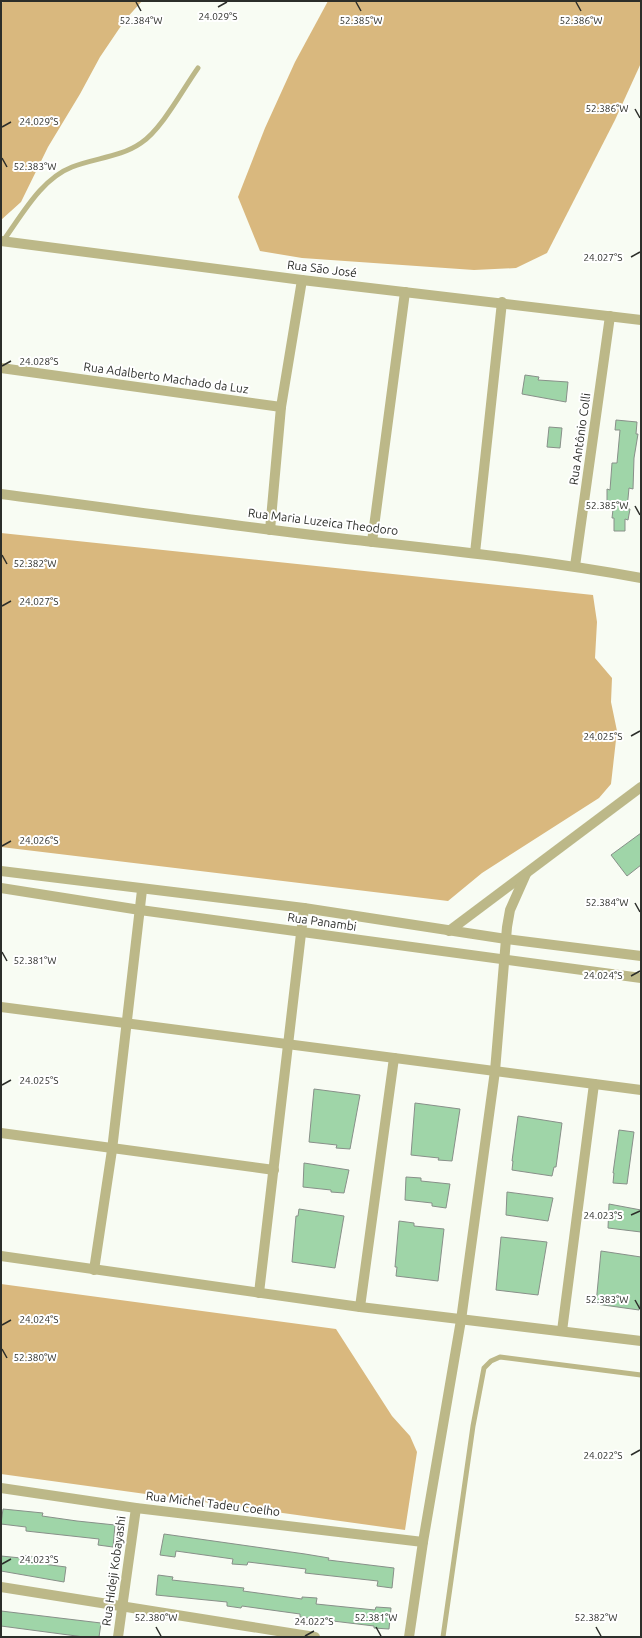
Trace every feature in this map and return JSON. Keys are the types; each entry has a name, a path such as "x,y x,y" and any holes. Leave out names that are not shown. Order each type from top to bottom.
{"street":[{"name":"Rua São José","path":"2,243 302,280 502,302 641,320"},
{"path":"270,530 281,407 302,280"},
{"path":"372,542 405,292"},
{"path":"475,552 502,302"},
{"name":"Rua Antônio Colli","path":"575,566 610,316"},
{"name":"Rua Adalberto Machado da Luz","path":"1,368 281,407"},
{"name":"Rua Maria Luzeica Theodoro","path":"1,494 270,530 475,552 575,566 641,578"},
{"path":"449,931 641,787"},
{"name":"Rua Panambi","path":"1,871 142,890 304,908 449,931 641,956"},
{"path":"409,1637 423,1542 460,1320 495,1071 504,959 510,910 526,874"},
{"name":"Rua Panambi","path":"1,888 140,910 641,978"},
{"path":"94,1270 112,1150 142,890"},
{"path":"259,1293 304,908"},
{"path":"1,1007 641,1090"},
{"path":"360,1307 394,1058"},
{"path":"562,1331 594,1084"},
{"path":"1,1133 112,1150 274,1170"},
{"path":"1,1256 360,1307 641,1341"},
{"name":"Rua Michel Tadeu Coelho","path":"1,1488 136,1508 423,1542"},
{"name":"Rua Hideji Kobayashi","path":"118,1637 136,1508"},
{"path":"1,1587 316,1637"}],"lane":[{"path":"2,243 28,206 52,178 72,167 120,153 141,143 158,126 198,68"},
{"path":"443,1637 473,1426 484,1368 491,1361 500,1357 641,1376"}],"shaded area":[{"path":"3,1 142,1 125,20 100,57 48,147 21,202 1,220 1,5"},
{"path":"328,1 641,1 641,63 615,120 547,253 516,268 474,270 302,258 260,251 238,197 265,128 295,62"},
{"path":"1,533 593,595 597,622 595,658 612,678 611,702 617,731 611,784 599,798 482,873 448,901 1,847"},
{"path":"1,1284 336,1329 392,1416 410,1436 417,1452 405,1530 1,1474"}],"building":[{"path":"525,375 539,377 538,380 568,382 566,402 522,394"},
{"path":"616,420 637,422 636,434 638,434 634,458 633,489 629,488 627,509 630,509 628,520 625,519 625,531 614,531 614,518 612,518 614,501 607,501 607,489 610,490 612,463 617,463 620,430 615,430"},
{"path":"549,427 562,428 560,448 547,447"},
{"path":"641,833 641,865 627,876 611,855"},
{"path":"314,1089 360,1095 350,1149 336,1148 337,1145 309,1142"},
{"path":"415,1103 460,1109 452,1161 411,1155"},
{"path":"518,1116 562,1123 556,1167 554,1167 552,1176 512,1170"},
{"path":"619,1130 634,1132 627,1184 613,1183"},
{"path":"304,1163 349,1170 344,1193 303,1187"},
{"path":"406,1177 421,1178 421,1181 450,1184 446,1208 432,1206 432,1203 405,1200"},
{"path":"507,1192 553,1198 548,1221 506,1215"},
{"path":"609,1204 641,1210 641,1232 608,1228"},
{"path":"299,1209 344,1216 335,1268 292,1262 296,1216 298,1216"},
{"path":"399,1221 414,1223 414,1226 444,1229 438,1281 396,1276 397,1267 395,1267"},
{"path":"501,1237 547,1242 538,1295 496,1290"},
{"path":"601,1251 641,1257 641,1301 639,1310 596,1304"},
{"path":"3,1509 43,1513 42,1516 115,1525 113,1547 98,1545 99,1539 26,1531 26,1527 1,1524"},
{"path":"164,1534 305,1554 329,1558 328,1560 394,1568 392,1588 377,1586 378,1581 305,1573 306,1569 248,1562 247,1565 232,1564 233,1559 176,1551 175,1557 160,1555"},
{"path":"21,1555 36,1557 35,1563 66,1567 64,1582 1,1571 1,1556 21,1558"},
{"path":"158,1575 173,1577 172,1580 244,1588 243,1591 302,1599 302,1597 317,1598 316,1604 375,1610 376,1607 391,1608 389,1629 300,1617 300,1614 242,1606 241,1608 227,1606 227,1602 156,1595"},
{"path":"1,1611 101,1623 99,1637 84,1637 1,1626"}]}
